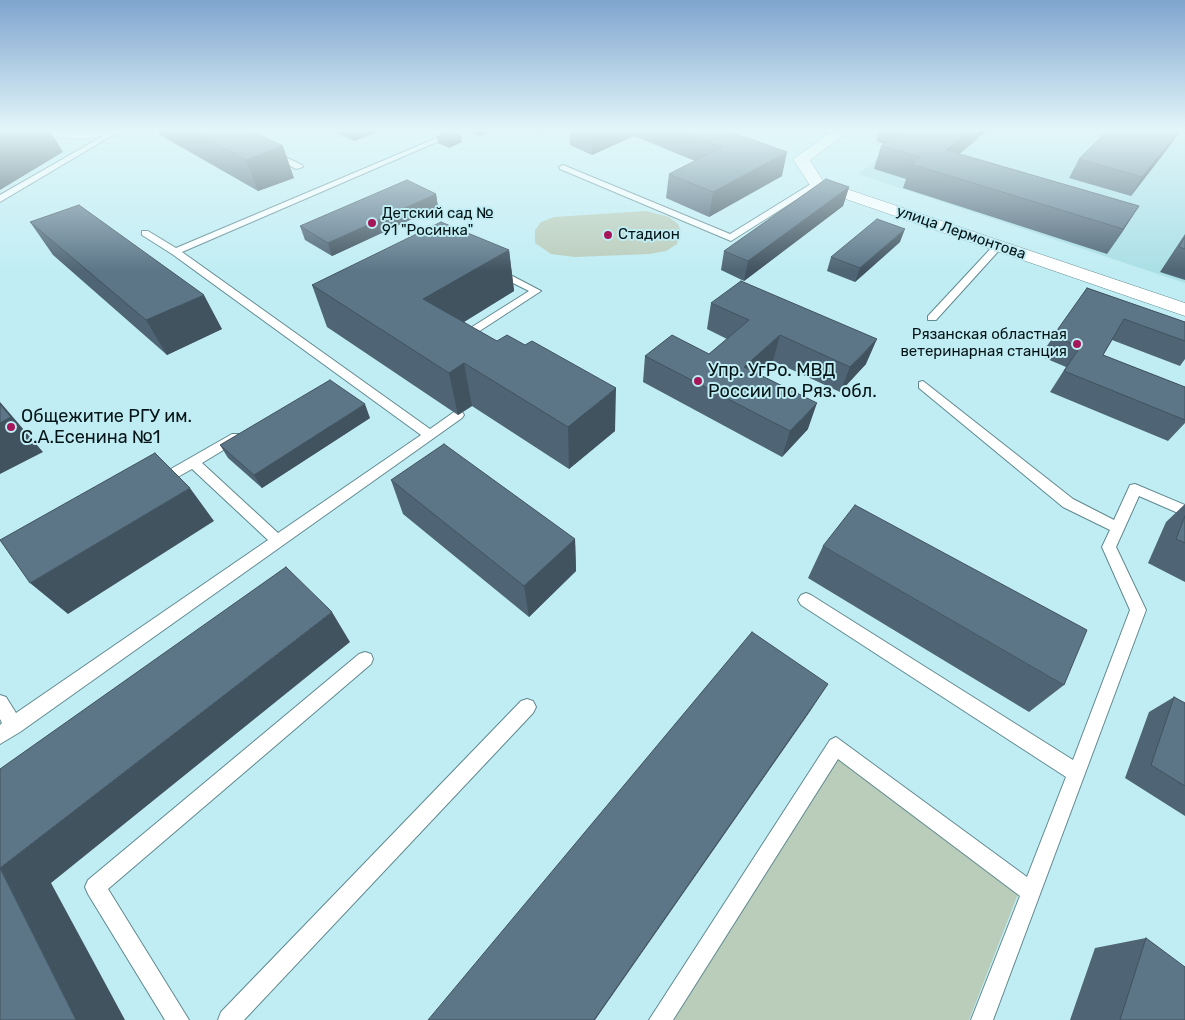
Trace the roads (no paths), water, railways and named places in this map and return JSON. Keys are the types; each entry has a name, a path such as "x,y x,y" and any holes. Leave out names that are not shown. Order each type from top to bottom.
{"street":[{"path":"812,177 817,184"},
{"name":"улица Лермонтова","path":"817,184 1185,310"}],"lane":[{"path":"0,199 38,177"},
{"path":"175,252 350,177"},
{"path":"586,177 731,238 817,184"},
{"path":"145,233 175,252 430,435"},
{"path":"932,318 998,246"},
{"path":"484,344 468,334 536,290 498,272"},
{"path":"923,385 1068,503 1118,528"},
{"path":"0,703 7,730 458,415"},
{"path":"150,487 250,429"},
{"path":"193,462 278,541"},
{"path":"982,1020 1138,610 1109,547 1135,489 1185,510"},
{"path":"806,600 1077,774"},
{"path":"178,1020 95,887 365,660"},
{"path":"229,1020 528,707"},
{"path":"660,1020 836,746 1031,892"}],"place":[{"name":"Детский сад № 91 \"Росинка\"","path":"372,223"},
{"name":"Стадион","path":"608,235"},
{"name":"Рязанская областная ветеринарная станция","path":"1077,344"},
{"name":"Упр. УгРо. МВД России по Ряз. обл.","path":"698,381"},
{"name":"Общежитие РГУ им. С.А.Есенина №1","path":"11,427"}]}
